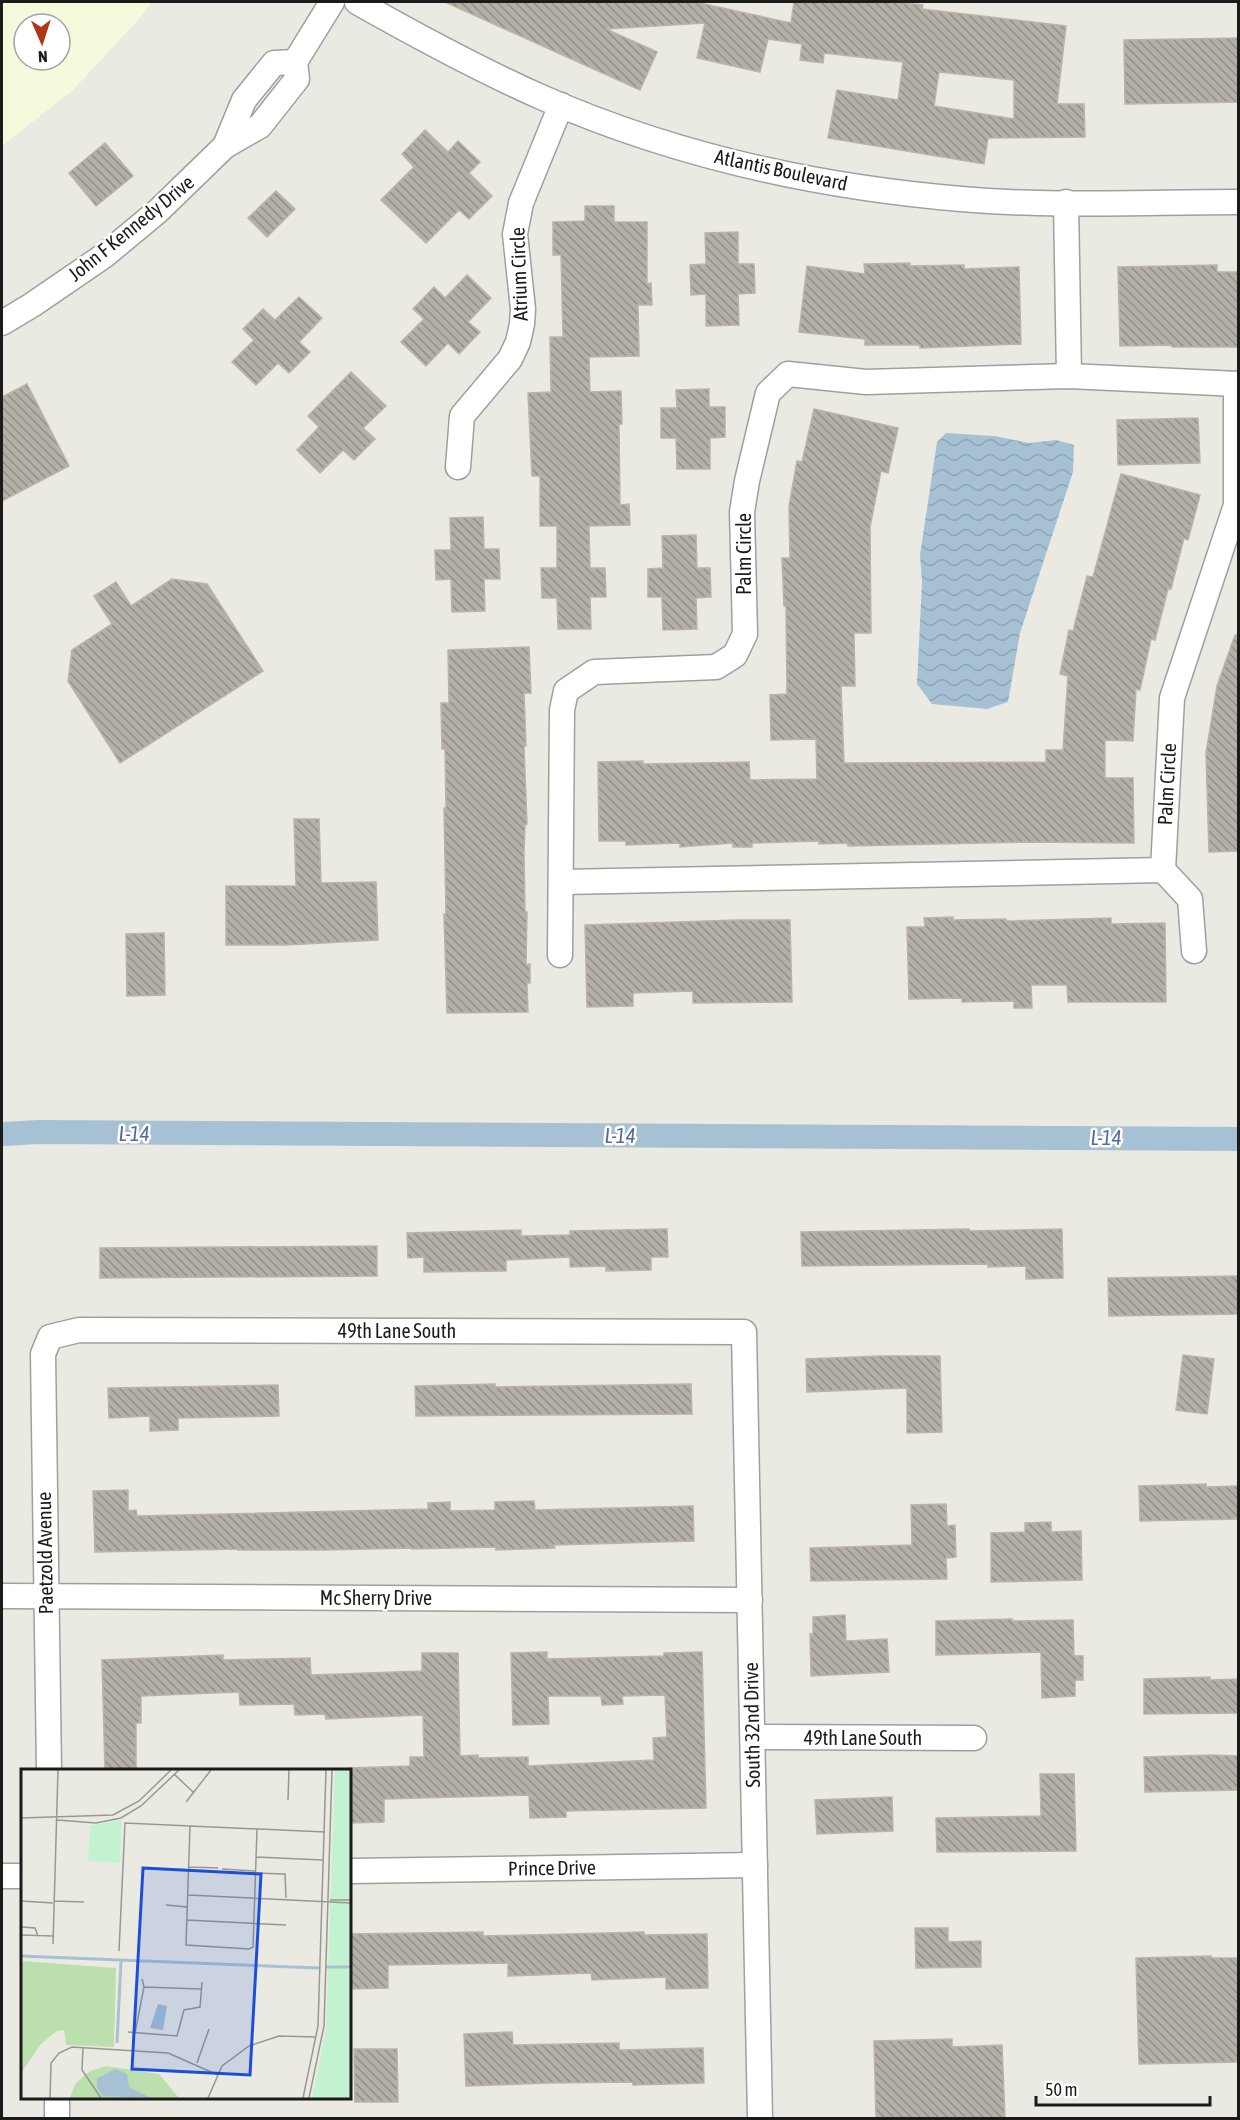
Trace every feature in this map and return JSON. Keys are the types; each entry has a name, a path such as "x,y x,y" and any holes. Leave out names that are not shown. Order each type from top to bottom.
{"street":[{"name":"John F Kennedy Drive","path":"2,322 32,305 105,255 158,211 225,146 244,100 274,63 295,62 332,2"},
{"name":"Atlantis Boulevard","path":"357,2 446,52 561,105 631,131 712,156 795,176 879,190 963,199 1066,202 1239,202"},
{"name":"Atrium Circle","path":"458,467 462,416 510,359 518,342 523,309 515,234 517,218 561,105"},
{"path":"1066,202 1070,376"},
{"name":"Palm Circle","path":"560,955 562,710 566,692 594,672 716,668 735,654 745,634 742,512 768,393 788,374 866,382 1070,376 1237,384 1236,505 1172,698 1163,870"},
{"path":"562,882 1163,870 1190,899 1194,951"},
{"name":"49th Lane South","path":"51,1337 79,1330 744,1332"},
{"name":"South 32nd Drive","path":"744,1332 760,2118"},
{"name":"Paetzold Avenue","path":"50,1769 43,1354 51,1337"},
{"name":"Mc Sherry Drive","path":"2,1596 750,1600"},
{"name":"49th Lane South","path":"753,1737 974,1738"},
{"name":"Prince Drive","path":"351,1871 755,1865"},
{"path":"2,1876 21,1876"},
{"path":"57,2099 57,2118"}],"shaded area":[{"path":"2,2 152,2 138,20 73,90 2,146"}],"water":[{"path":"946,433 995,436 1029,443 1056,440 1074,445 1073,472 1020,633 1008,702 987,709 932,704 917,684 922,582 920,555 937,442"}],"building":[{"path":"445,2 695,2 791,23 794,2 895,2 923,5 922,9 1066,26 1057,104 1084,104 1085,137 988,138 984,164 828,138 837,90 898,100 903,62 824,53 823,63 800,60 802,44 768,39 760,72 697,58 705,23 606,29 657,52 640,90","holes":["939,72 1014,80 1014,119 934,106"]},
{"path":"1239,38 1239,102 1125,104 1124,40"},
{"path":"425,130 448,152 458,141 480,162 469,173 492,196 469,219 459,210 426,243 381,200 414,167 402,154"},
{"path":"105,143 133,176 96,206 69,173"},
{"path":"276,191 295,209 267,237 248,218"},
{"path":"585,206 614,206 614,222 647,222 647,284 651,283 652,305 638,305 639,356 589,357 590,392 621,391 620,505 629,504 630,525 589,526 590,568 605,568 606,597 590,597 591,629 558,629 557,598 542,598 541,568 557,568 557,526 540,526 540,476 532,476 528,393 551,392 550,337 563,337 561,255 553,255 553,222 585,221"},
{"path":"738,232 738,264 754,264 755,293 738,294 739,325 706,326 706,294 691,295 690,265 706,264 705,233"},
{"path":"910,263 910,266 964,265 964,269 1019,267 1021,344 920,348 920,345 865,345 865,339 799,332 807,266 865,274 864,264"},
{"path":"1217,265 1217,272 1239,272 1239,347 1120,346 1118,267"},
{"path":"467,275 491,298 468,322 480,332 459,354 448,343 426,366 401,342 424,319 413,309 434,287 445,298"},
{"path":"299,297 322,318 299,342 310,352 289,373 278,363 256,385 232,362 254,340 243,329 263,309 275,320"},
{"path":"351,372 386,406 363,428 375,439 354,460 343,450 320,473 297,450 319,427 308,416"},
{"path":"27,384 69,466 2,501 2,397"},
{"path":"709,389 709,407 725,407 725,437 710,438 710,469 677,469 676,438 661,438 661,408 677,408 676,390"},
{"path":"814,409 898,428 888,473 881,471 870,527 871,633 854,633 855,686 841,686 844,763 1046,762 1046,750 1063,750 1068,676 1060,674 1069,630 1073,631 1087,576 1093,577 1121,474 1200,495 1188,540 1184,538 1171,589 1168,589 1155,640 1151,639 1140,690 1136,689 1133,741 1105,740 1105,778 1133,778 1134,843 1028,842 848,846 847,843 819,844 819,841 752,843 752,847 733,847 733,843 680,847 680,843 626,845 626,841 599,841 598,762 643,761 643,764 749,762 750,780 817,779 816,739 771,740 770,695 787,694 786,606 784,606 782,558 790,558 789,506 797,461 802,462"},
{"path":"1198,418 1200,463 1118,465 1117,420"},
{"path":"483,517 484,549 499,549 500,579 484,579 485,611 452,612 451,579 436,580 435,550 451,550 450,518"},
{"path":"696,535 697,568 710,568 711,597 696,598 697,629 663,630 662,597 648,597 648,569 663,568 662,536"},
{"path":"172,579 207,584 263,671 120,763 68,681 72,650 112,624 94,596 116,582 131,606"},
{"path":"1235,635 1239,635 1239,851 1209,852 1206,753 1217,686"},
{"path":"529,647 531,693 524,693 527,824 525,825 524,853 525,912 527,912 526,965 530,964 530,983 527,983 528,1012 447,1013 444,914 446,914 445,749 442,749 441,703 449,703 448,650"},
{"path":"294,819 319,819 321,883 376,882 378,940 286,945 226,945 226,886 296,886"},
{"path":"953,917 953,920 1006,919 1006,921 1111,918 1111,924 1165,923 1166,1002 1068,1002 1067,985 1031,985 1032,1008 1014,1008 1014,1001 962,1002 962,998 909,999 907,927 925,927 924,918"},
{"path":"790,920 792,1002 693,1003 693,991 633,993 633,1006 587,1007 585,925"},
{"path":"164,933 165,995 127,996 126,934"},
{"path":"667,1229 668,1257 651,1257 651,1270 606,1271 606,1266 570,1267 570,1257 506,1260 506,1271 424,1272 424,1257 408,1258 407,1233 521,1230 521,1236 570,1235 570,1231"},
{"path":"969,1229 970,1231 1062,1229 1063,1278 1026,1279 1026,1266 988,1267 988,1264 802,1266 801,1232"},
{"path":"377,1246 377,1276 100,1278 100,1248"},
{"path":"1239,1276 1239,1314 1109,1316 1108,1278"},
{"path":"1183,1355 1214,1359 1207,1414 1176,1410"},
{"path":"940,1356 942,1432 907,1433 907,1388 807,1392 806,1359"},
{"path":"495,1384 495,1387 691,1384 692,1414 416,1416 415,1386"},
{"path":"278,1385 279,1416 178,1418 178,1430 150,1431 150,1416 109,1418 108,1388"},
{"path":"1206,1484 1206,1487 1239,1486 1239,1519 1140,1521 1139,1486"},
{"path":"128,1490 128,1511 136,1510 137,1516 428,1509 428,1503 450,1502 450,1511 495,1510 495,1502 534,1501 535,1510 693,1506 694,1541 554,1545 555,1548 496,1550 496,1547 95,1552 93,1491"},
{"path":"946,1504 947,1526 955,1525 956,1557 946,1558 947,1579 811,1581 810,1548 912,1545 911,1505"},
{"path":"1051,1522 1051,1532 1081,1531 1082,1580 991,1582 991,1533 1025,1532 1025,1523"},
{"path":"845,1615 846,1641 887,1639 889,1672 811,1676 810,1634 813,1634 813,1617"},
{"path":"1012,1619 1012,1621 1073,1620 1074,1656 1083,1656 1083,1680 1075,1680 1075,1696 1042,1698 1041,1652 936,1655 936,1621"},
{"path":"547,1652 547,1659 664,1656 664,1653 702,1652 706,1808 566,1811 566,1817 530,1818 529,1795 384,1799 384,1822 351,1823 350,1768 410,1766 410,1757 424,1757 423,1715 326,1719 325,1714 295,1715 294,1704 240,1705 239,1692 141,1696 141,1723 136,1723 136,1769 105,1769 102,1660 223,1655 223,1660 310,1658 311,1675 422,1671 422,1653 458,1653 460,1756 528,1757 528,1766 654,1760 653,1738 667,1737 665,1695 622,1696 623,1704 602,1705 601,1696 548,1696 549,1724 513,1725 511,1653"},
{"path":"1210,1677 1210,1680 1239,1679 1239,1713 1144,1714 1144,1679"},
{"path":"1239,1756 1239,1790 1145,1792 1144,1757"},
{"path":"1040,1774 1074,1774 1076,1851 937,1852 936,1818 1041,1816"},
{"path":"892,1797 893,1831 817,1834 815,1800"},
{"path":"915,1928 948,1928 948,1942 981,1941 981,1967 916,1968"},
{"path":"483,1932 483,1936 644,1932 644,1935 707,1934 708,1988 666,1989 666,1977 592,1980 591,1973 508,1976 508,1963 388,1965 388,1988 351,1989 351,1934"},
{"path":"1211,1956 1211,1958 1239,1958 1239,2062 1139,2064 1136,1958"},
{"path":"512,2032 513,2045 619,2043 619,2050 703,2048 704,2083 633,2085 633,2082 550,2083 466,2086 464,2034"},
{"path":"952,2039 952,2047 1002,2045 1005,2118 876,2118 874,2041"},
{"path":"354,2049 397,2049 398,2102 355,2102"}],"waterway":[{"name":"L-14","path":"2,1134 39,1132 1238,1139"}]}
